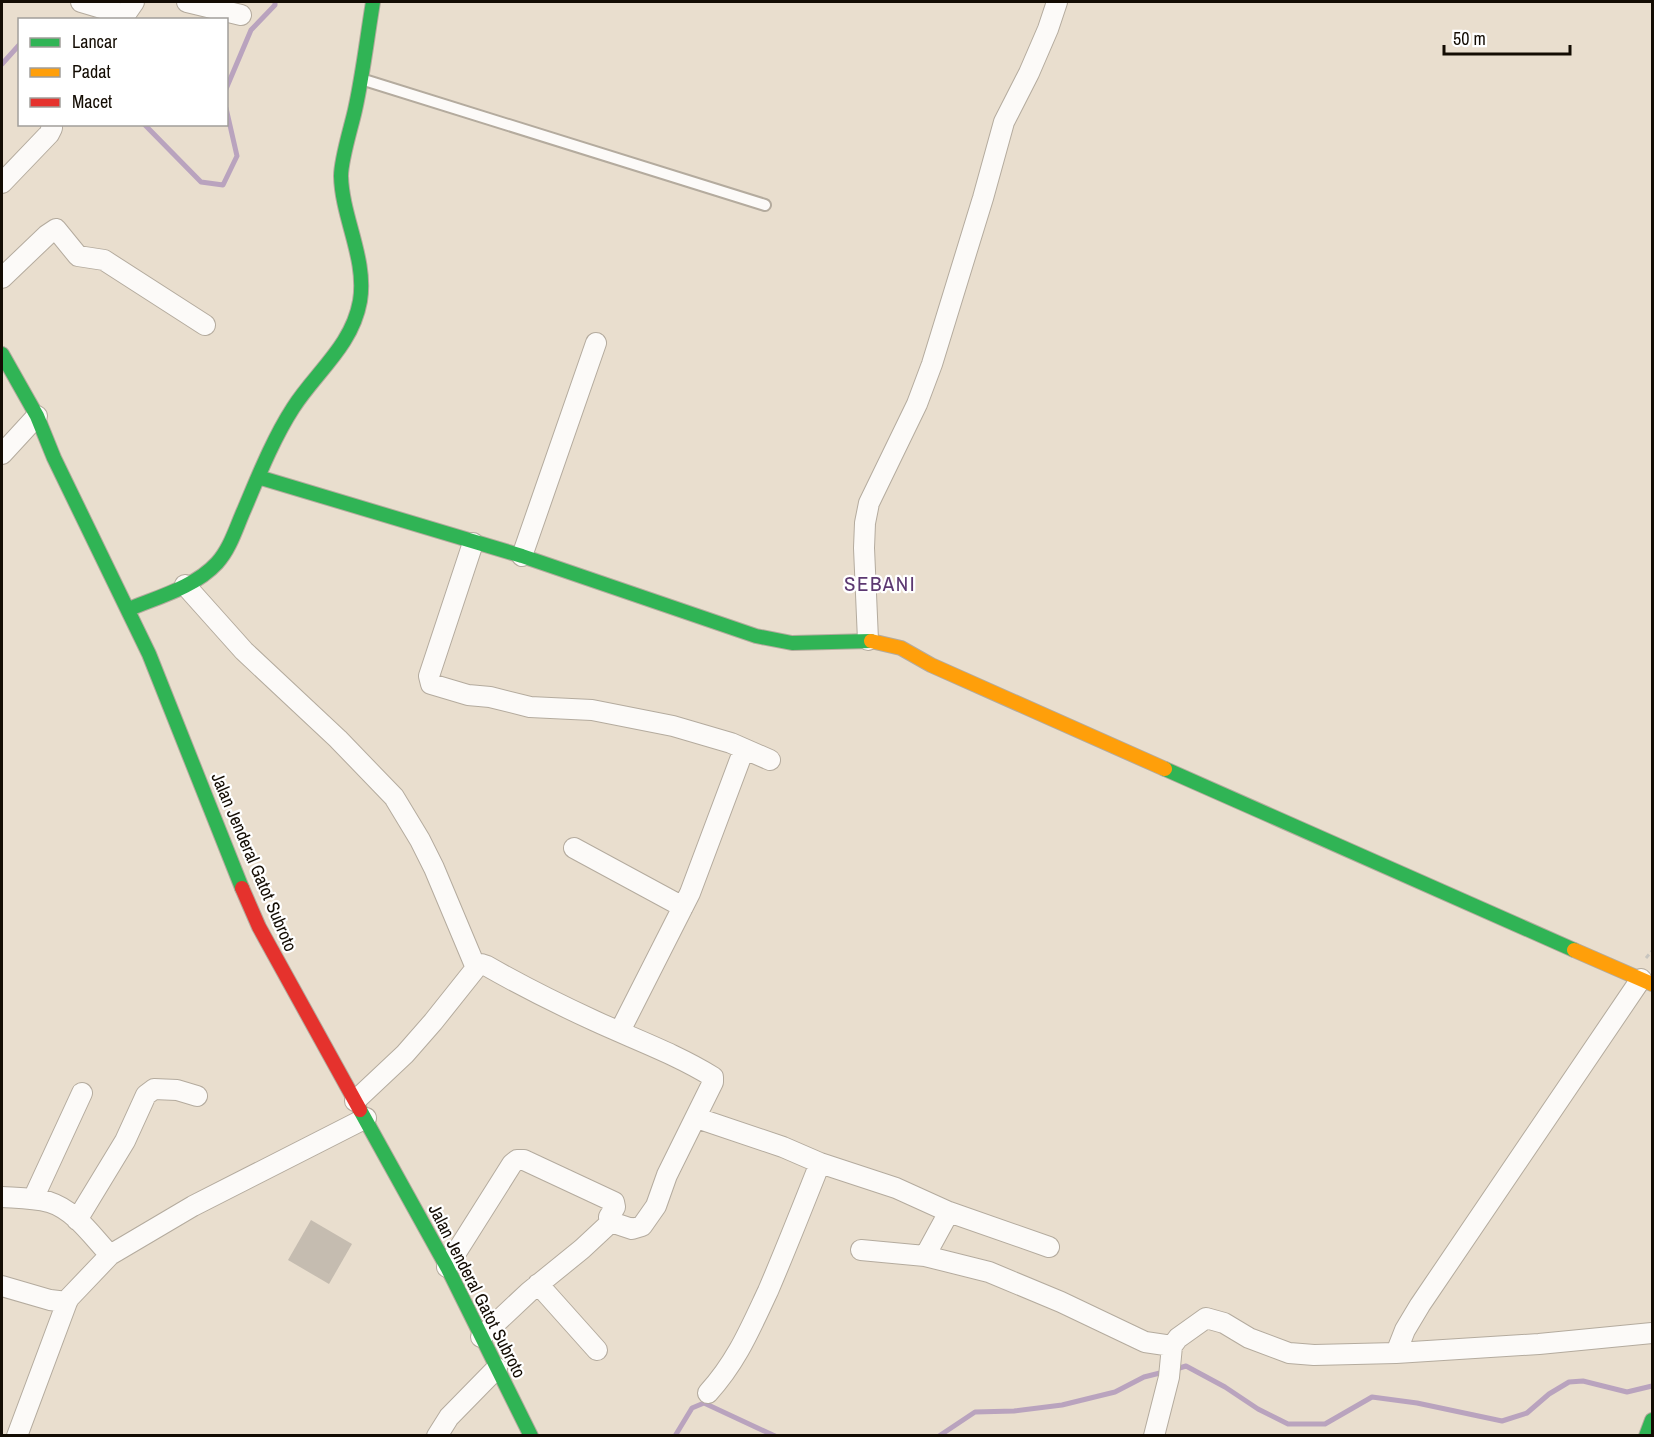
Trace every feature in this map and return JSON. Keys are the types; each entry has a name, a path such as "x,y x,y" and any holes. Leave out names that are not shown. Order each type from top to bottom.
{"main road":[{"path":"129,609 185,585 217,563 226,551 258,477 293,408 344,344 360,301 360,272 354,239 345,210 341,174 373,2"},
{"name":"Jalan Jenderal Gatot Subroto","path":"2,354 37,416 54,458 129,609 259,927 447,1267 531,1436"},
{"path":"258,477 522,556 756,636 792,643 868,640 901,648 931,665 1208,790 1647,981"},
{"path":"1646,1436 1653,1420"}],"street":[{"path":"81,2 125,15 134,2"},
{"path":"187,2 241,15"},
{"path":"868,640 864,548 869,503 917,404 932,364 1004,122 1029,73 1057,2"},
{"path":"2,183 49,134 52,126"},
{"path":"2,278 47,235 56,230 78,256 104,261 205,325"},
{"path":"522,556 596,343"},
{"path":"2,454 37,416"},
{"path":"473,543 429,676 431,684 468,695 490,697 530,707 591,710 674,726 730,743 770,760"},
{"path":"185,585 244,651 338,739 394,797 434,868 476,968"},
{"path":"620,1031 683,907 714,834 744,749"},
{"path":"573,848 683,907"},
{"path":"355,1101 405,1054 476,968 481,964 487,966 538,994 712,1076 713,1082 667,1175 656,1206 648,1220 642,1226 632,1229 611,1222"},
{"path":"1396,1353 1405,1330 1420,1305 1647,981"},
{"path":"78,1220 125,1141 146,1095 154,1089 177,1090 197,1096"},
{"path":"33,1199 82,1093"},
{"path":"17,1436 69,1298 110,1255 193,1206 366,1118"},
{"path":"696,1118 896,1188 949,1212 1049,1247"},
{"path":"447,1267 512,1164 517,1160 524,1160 614,1202 615,1207 609,1217 611,1222"},
{"path":"708,1393 726,1373 752,1325 789,1244 820,1163"},
{"path":"2,1197 51,1203 72,1214 110,1255"},
{"path":"925,1256 949,1212"},
{"path":"481,1337 538,1284 582,1249 611,1222"},
{"path":"861,1250 925,1256 989,1272 1061,1302 1145,1342 1171,1351"},
{"path":"538,1284 597,1350"},
{"path":"2,1286 50,1300 67,1302"},
{"path":"1154,1436 1169,1377 1171,1351 1185,1333 1206,1318 1224,1323 1249,1338 1289,1353 1314,1355 1396,1353 1539,1344 1653,1333"},
{"path":"437,1436 449,1417 497,1368"}],"lane":[{"path":"360,79 765,205"}],"building":[{"path":"311,1220 352,1244 329,1284 288,1260"}],"waterway":[{"path":"228,84 251,30 275,5 275,2"},
{"path":"2,64 18,46"},
{"path":"146,126 201,182 223,185 237,156 228,117"},
{"path":"1173,1370 1186,1366 1288,1424 1325,1424 1372,1397 1417,1403 1502,1421 1527,1413 1549,1394 1569,1382 1583,1381 1627,1392 1652,1386"},
{"path":"939,1436 975,1412 1014,1411 1062,1405 1115,1392 1144,1377 1164,1372"},
{"path":"675,1436 692,1408 704,1403 775,1436"}],"traffic: fast":[{"path":"129,609 164,596 198,579 222,557 279,432 302,395 341,345 356,317 360,301 360,270 342,192 341,169 355,110 373,2"},
{"path":"2,354 37,416 54,458 149,654 242,888"},
{"path":"258,477 522,556 756,636 792,643 871,641"},
{"path":"1165,769 1574,950"},
{"path":"360,1110 447,1267 531,1436"},
{"path":"1646,1436 1652,1420"}],"traffic: slow":[{"path":"871,641 901,648 931,665 1165,769"},
{"path":"1574,950 1652,984"}],"traffic: jam":[{"path":"242,888 259,927 360,1110"}],"district":[{"name":"SEBANI","path":"880,584"}]}
